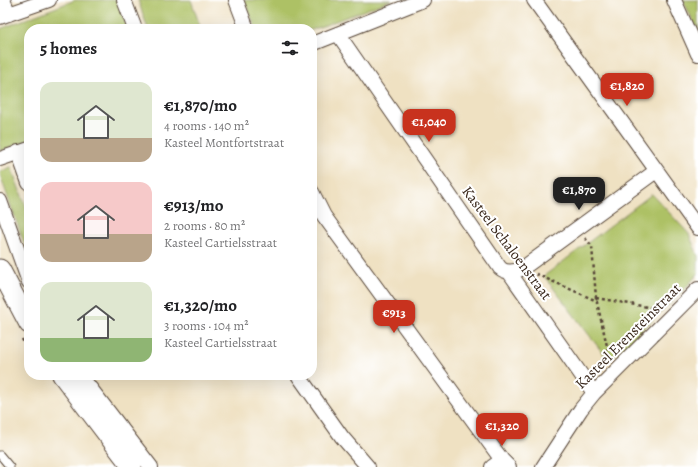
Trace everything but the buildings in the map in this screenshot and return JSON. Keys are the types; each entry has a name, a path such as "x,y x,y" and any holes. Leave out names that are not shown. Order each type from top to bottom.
{"street":[{"path":"3,0 4,16 48,0"},
{"path":"124,0 133,24"},
{"path":"236,0 245,24"},
{"path":"317,42 424,0"},
{"path":"534,0 656,171 698,227"},
{"path":"674,0 698,54"},
{"name":"Kasteel Schaloenstraat","path":"338,34 500,268 506,272 516,270 594,393"},
{"path":"0,159 24,150"},
{"path":"516,270 578,228 656,171"},
{"path":"0,201 24,268"},
{"path":"317,202 324,216 501,465"},
{"path":"0,270 24,315"},
{"name":"Kasteel Erensteinstraat","path":"543,467 581,409 594,393 613,372 698,289"},
{"path":"66,380 128,465"},
{"path":"84,380 151,467"},
{"path":"302,380 342,436 368,467"}],"lane":[{"path":"0,455 10,467"}],"path":[{"path":"578,228 592,246 597,300 613,372"},
{"path":"516,270 597,300 675,312"}],"green space":[{"path":"75,0 117,0 126,24 24,24 24,142 0,151 0,29"},
{"path":"138,0 191,0 199,24 146,24"},
{"path":"244,0 392,0 317,28 317,24 254,24"},
{"path":"683,0 698,0 698,31"},
{"path":"11,167 24,202 24,243 0,175 0,172"},
{"path":"652,194 689,234 698,256 698,274 679,295 609,361 544,276"}]}
